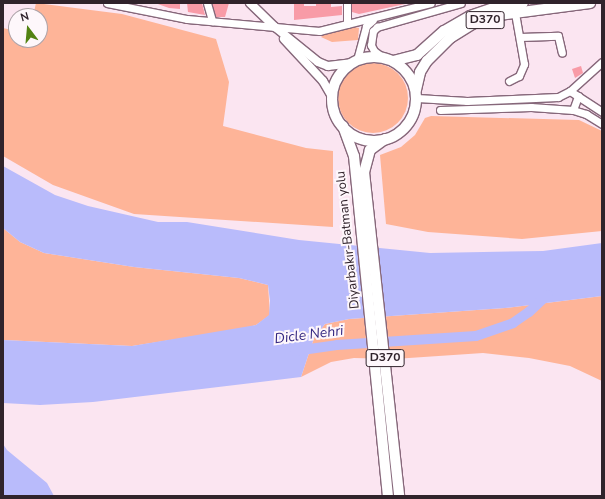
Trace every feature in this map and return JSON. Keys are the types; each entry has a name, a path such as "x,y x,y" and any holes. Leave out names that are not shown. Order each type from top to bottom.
{"highway":[{"name":"D370","path":"389,59 417,55 444,31 470,16 496,7 523,3"},
{"name":"D370","path":"416,95 420,72 427,61 450,38 472,24 515,13 590,3"},
{"path":"370,57 389,59 408,72 416,95 414,112 408,125 397,134 385,140 371,140 358,137 343,126 337,119 333,98 337,79 355,62 370,57"},
{"name":"Diyarbakır-Batman yolu","path":"343,126 354,156 359,222 388,496"},
{"name":"Diyarbakır-Batman yolu","path":"385,140 370,150 364,164 399,496"}],"main road":[{"path":"250,3 275,27 318,62 328,66 355,62"},
{"path":"275,27 299,58 323,81 333,98"}],"street":[{"path":"107,3 151,13 212,21 319,31 374,19 431,3"},
{"path":"207,3 212,21"},
{"path":"347,3 347,24"},
{"path":"389,59 374,51 372,45 372,31 377,27 461,3"},
{"path":"509,81 519,76 524,64 515,13"},
{"path":"355,62 366,26 374,19"},
{"path":"520,37 558,36 562,53"},
{"path":"416,95 467,101 550,97 570,91 602,62"},
{"path":"570,91 602,112"},
{"path":"573,110 578,96"},
{"path":"440,110 531,106 573,110 586,114 602,124"}],"shaded area":[{"path":"36,3 122,14 216,39 229,82 223,126 306,148 333,151 333,227 134,214 53,185 3,156 3,28 8,29 8,48 48,48 48,8 35,8"},
{"path":"355,27 359,28 358,40 332,42 321,37 324,34"},
{"path":"366,63 380,63 393,69 402,78 408,91 406,111 398,123 380,133 366,133 353,127 344,118 338,105 338,91 344,78 353,69"},
{"path":"431,116 579,120 602,131 602,231 522,239 428,232 386,224 380,155 401,147 415,135 425,118"},
{"path":"3,228 20,242 44,253 134,267 239,278 268,285 270,315 256,325 242,329 132,346 3,340"},
{"path":"602,296 602,381 570,366 529,358 483,353 394,359 354,358 331,362 301,377 314,338 325,324 349,319 505,308"}],"water":[{"path":"3,166 55,195 88,206 158,222 187,222 299,240 430,253 543,251 602,243 602,296 505,308 349,319 325,324 314,338 301,377 93,402 40,405 3,403 3,340 132,346 256,325 269,315 270,301 268,285 239,278 134,267 44,253 20,242 3,228"},
{"path":"3,444 7,450 47,483 54,496 3,496"}],"building":[{"path":"155,3 180,3 180,9 169,8"},
{"path":"187,3 202,3 205,15 188,12"},
{"path":"212,3 229,3 225,17 216,17"},
{"path":"294,3 304,3 304,6 316,6 316,3 331,3 331,7 342,6 342,15 294,20"},
{"path":"352,3 405,4 359,14 352,12"},
{"path":"581,66 583,73 575,78 572,69"}],"waterway":[{"name":"Dicle Nehri","path":"295,351 337,345 476,336 513,323 529,312 547,295"}]}
